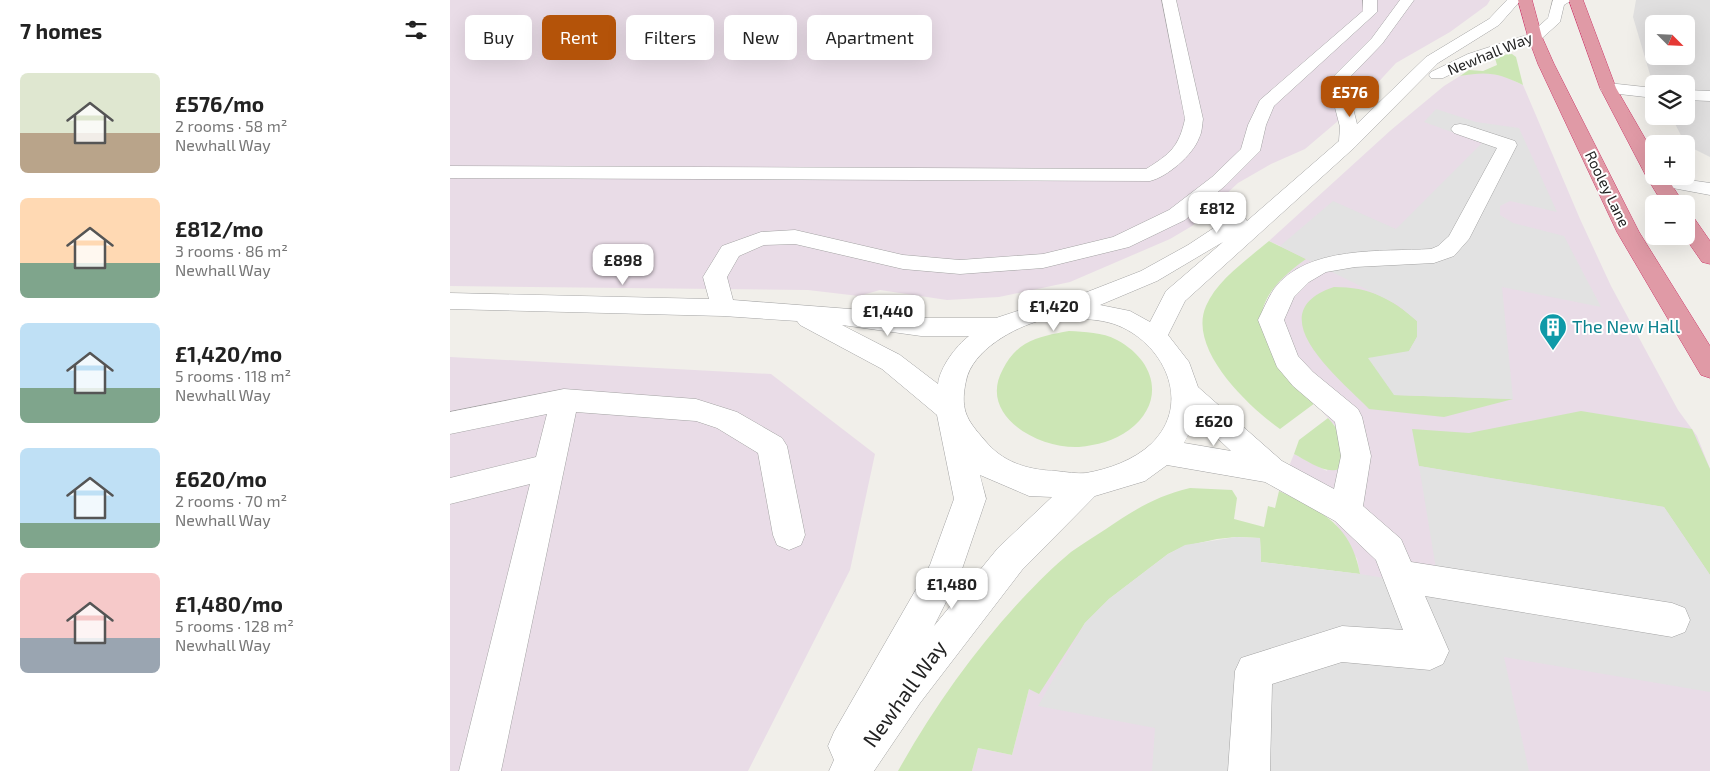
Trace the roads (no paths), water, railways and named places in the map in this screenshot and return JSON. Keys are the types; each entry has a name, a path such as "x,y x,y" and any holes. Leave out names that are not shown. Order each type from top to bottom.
{"highway":[{"name":"Rooley Lane","path":"1525,0 1535,37 1546,64 1628,232 1710,368"},
{"path":"1576,0 1608,88 1645,156"},
{"path":"1695,235 1710,256"}],"street":[{"path":"450,172 1150,175 1172,161 1190,139 1194,119 1169,0"},
{"path":"723,308 715,277 730,251 761,239 795,237 903,262 960,267 1043,261 1121,242 1177,214 1219,181 1250,151 1257,125 1266,104 1370,12 1370,0"},
{"path":"1348,143 1349,127 1341,96 1342,76 1377,41 1407,0"},
{"name":"Newhall Way","path":"1155,336 1176,297 1321,165 1348,143 1432,60 1494,22 1514,0"},
{"name":"Newhall Way","path":"1399,94 1474,57 1535,37 1554,19 1558,3 1565,0"},
{"path":"1608,88 1645,92"},
{"path":"1695,95 1710,96"},
{"path":"1346,510 1356,456 1348,417 1303,378 1286,360 1271,320 1284,293 1301,277 1319,266 1355,260 1434,256 1446,251 1458,239 1508,145 1460,128"},
{"name":"Newhall Way","path":"1065,310 1149,276 1196,250 1321,165"},
{"path":"1693,185 1710,189"},
{"path":"451,302 723,308 794,312 876,320 921,327 998,327"},
{"name":"Newhall Way","path":"834,771 944,572 970,499 952,418 952,380 959,365 971,348 998,327 1039,312 1090,311 1121,317 1155,336 1176,362 1186,392 1182,423 1162,452 1134,472 1085,486 1028,483 987,464 952,418"},
{"path":"794,312 891,362 922,386 952,418"},
{"path":"1186,392 1271,470 1346,510 1389,550 1430,651 1342,644 1254,671 1249,771"},
{"path":"450,423 564,400 696,410 727,420 772,446 788,535"},
{"path":"480,771 564,400"},
{"path":"1162,452 1271,470"},
{"path":"450,491 549,466"},
{"name":"Newhall Way","path":"850,771 906,689 1010,559 1085,486"},
{"path":"1400,576 1672,620"}],"place":[{"name":"The New Hall","path":"1553,351"}]}
